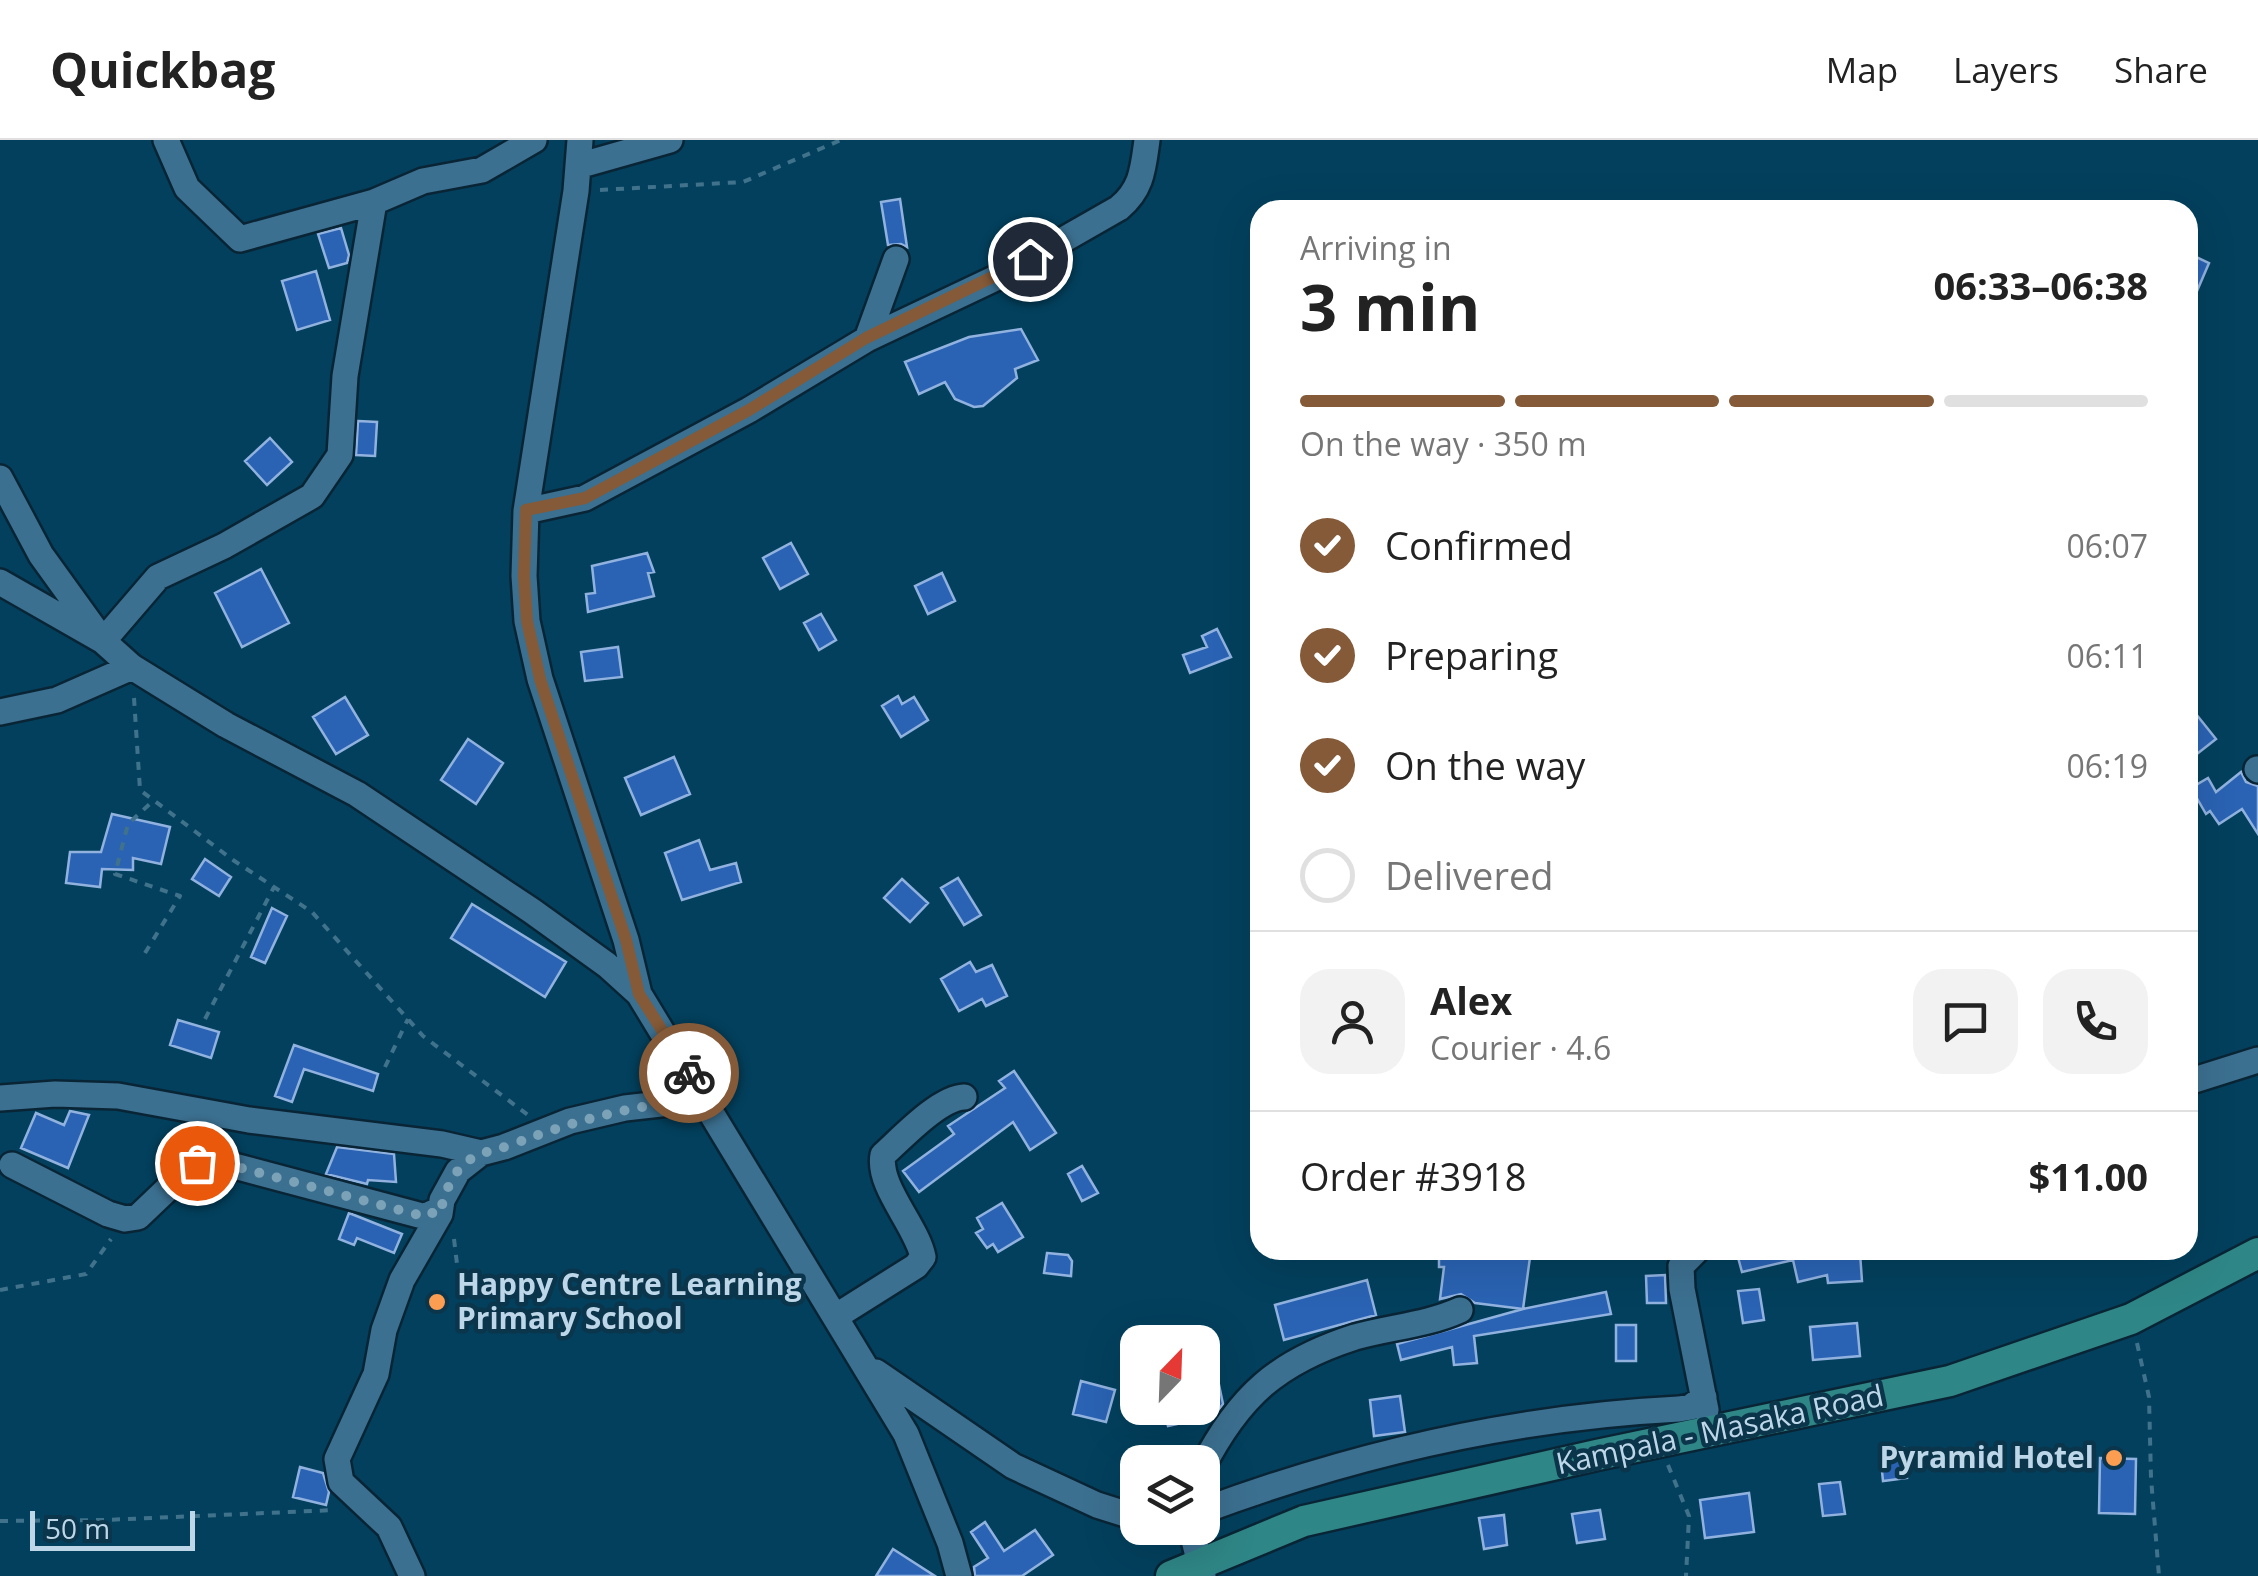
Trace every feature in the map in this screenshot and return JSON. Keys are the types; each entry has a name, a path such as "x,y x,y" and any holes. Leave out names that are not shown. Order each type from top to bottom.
{"main road":[{"name":"Kampala - Masaka Road","path":"1171,1576 1201,1569 1304,1521 1950,1381 2131,1319 2258,1253"}],"street":[{"path":"166,140 187,188 240,239 374,202 424,181 482,170 534,140"},
{"path":"639,994 626,940 540,679 527,621 526,510 578,166 670,140"},
{"path":"526,510 585,498 749,410 866,338 1000,276 1119,208 1133,196 1141,181 1147,140"},
{"path":"102,640 158,576 224,546 312,496 340,456 345,376 374,202"},
{"path":"866,338 896,259"},
{"path":"0,478 41,555 102,640 132,667 226,724 357,794 532,911 639,994 906,1434 950,1542 959,1576"},
{"path":"0,582 102,640"},
{"path":"0,712 58,700 132,667"},
{"path":"2198,1079 2258,1060"},
{"path":"0,1098 55,1094 118,1096 249,1120 442,1144 480,1153"},
{"path":"835,1318 923,1258 921,1246 881,1165 883,1155 942,1104 964,1097"},
{"path":"412,1576 389,1528 341,1482 336,1459 376,1374 384,1330 402,1280 440,1214 442,1200 458,1171 480,1153 548,1130 625,1108 704,1098"},
{"path":"12,1164 125,1219 138,1217 202,1156 213,1153 222,1163 426,1217 440,1214"},
{"path":"1687,1260 1681,1266 1682,1289 1711,1430"},
{"path":"1216,1445 1245,1399 1285,1366 1354,1338 1460,1310"},
{"path":"867,1367 1013,1466 1120,1512"},
{"path":"1220,1506 1351,1461 1574,1416 1692,1407 1704,1398"}],"path":[{"path":"578,166 743,182 842,140"},
{"path":"132,667 140,790 312,912 423,1036 548,1130"},
{"path":"145,953 180,896 115,874 128,824 154,800"},
{"path":"205,1019 274,886"},
{"path":"385,1067 408,1019"},
{"path":"0,1290 86,1274 125,1219"},
{"path":"2131,1319 2150,1396 2151,1478 2159,1576"},
{"path":"1657,1443 1689,1516 1686,1576"},
{"path":"0,1520 330,1512 357,1499"}],"building":[{"path":"900,199 907,247 888,245 881,202"},
{"path":"341,228 349,255 347,263 329,268 318,234"},
{"path":"2198,258 2209,263 2198,289"},
{"path":"316,271 330,320 297,330 282,281"},
{"path":"1021,329 1038,360 1015,369 1017,378 983,406 974,407 955,399 945,382 919,394 905,362 969,337"},
{"path":"358,421 377,422 375,456 356,455"},
{"path":"270,438 292,462 267,485 245,461"},
{"path":"791,543 808,574 780,589 763,558"},
{"path":"647,553 654,572 648,573 654,596 588,612 586,594 595,593 592,566"},
{"path":"261,569 289,623 242,647 215,593"},
{"path":"942,573 955,601 928,614 915,586"},
{"path":"821,614 836,640 819,650 804,623"},
{"path":"1217,629 1231,657 1190,673 1183,655 1207,647 1202,636"},
{"path":"618,647 622,677 585,681 581,652"},
{"path":"898,696 902,704 914,697 928,720 901,737 882,706"},
{"path":"345,697 368,735 336,754 313,717"},
{"path":"2198,716 2216,739 2198,753"},
{"path":"468,739 503,763 476,804 441,780"},
{"path":"674,757 690,794 641,815 625,778"},
{"path":"2241,772 2246,782 2258,786 2258,834 2242,809 2219,824 2210,811 2206,814 2198,800 2198,784 2208,778 2216,792"},
{"path":"112,814 170,827 161,864 133,858 133,870 102,869 100,887 66,883 70,852 101,852"},
{"path":"699,840 710,870 736,863 741,882 682,900 665,853"},
{"path":"205,859 231,877 219,896 192,879"},
{"path":"958,878 981,915 964,925 941,888"},
{"path":"902,879 928,903 910,922 884,898"},
{"path":"472,904 566,962 545,997 451,938"},
{"path":"272,908 287,916 265,963 251,957"},
{"path":"970,962 976,972 992,965 1007,996 986,1006 982,999 959,1011 941,979"},
{"path":"178,1020 219,1032 211,1058 170,1045"},
{"path":"294,1045 378,1074 373,1091 304,1069 292,1102 275,1096"},
{"path":"1014,1071 1056,1133 1030,1150 1013,1122 919,1192 903,1171 954,1134 948,1126 1005,1088 999,1081"},
{"path":"70,1111 89,1115 68,1168 21,1148 36,1113 64,1125"},
{"path":"337,1147 394,1154 396,1182 368,1180 367,1184 326,1174"},
{"path":"1082,1166 1098,1193 1082,1201 1068,1174"},
{"path":"1002,1203 1023,1237 998,1252 993,1244 987,1248 976,1233 983,1229 977,1218"},
{"path":"349,1213 402,1234 394,1253 357,1238 354,1245 339,1239"},
{"path":"1047,1253 1068,1255 1072,1261 1071,1276 1044,1273"},
{"path":"1439,1260 1530,1260 1523,1309 1475,1303 1461,1294 1440,1299 1444,1267 1439,1267"},
{"path":"1739,1260 1793,1260 1742,1272"},
{"path":"1793,1260 1860,1260 1862,1281 1828,1283 1827,1275 1798,1282"},
{"path":"1665,1275 1666,1303 1647,1303 1646,1276"},
{"path":"1367,1280 1376,1315 1284,1340 1275,1305"},
{"path":"1759,1289 1764,1320 1743,1323 1738,1291"},
{"path":"1606,1292 1611,1314 1474,1336 1477,1363 1454,1365 1452,1347 1401,1360 1397,1344 1523,1309"},
{"path":"1857,1323 1860,1356 1813,1360 1810,1327"},
{"path":"1616,1325 1636,1325 1636,1361 1616,1361"},
{"path":"1081,1381 1115,1390 1106,1422 1073,1414"},
{"path":"1400,1396 1405,1432 1374,1436 1370,1400"},
{"path":"1904,1448 1907,1478 1883,1481 1880,1451"},
{"path":"2100,1458 2136,1459 2135,1514 2099,1513"},
{"path":"300,1467 323,1473 329,1492 326,1505 293,1497"},
{"path":"1840,1482 1845,1514 1823,1516 1819,1484"},
{"path":"1749,1493 1754,1532 1705,1538 1700,1500"},
{"path":"1600,1510 1605,1539 1577,1543 1572,1514"},
{"path":"1504,1515 1507,1545 1484,1549 1479,1518"},
{"path":"985,1522 1004,1551 1035,1530 1053,1555 1022,1576 975,1576 974,1567 988,1558 971,1532"},
{"path":"893,1549 935,1576 876,1576"}],"way so far":[{"path":"197,1163 202,1156 213,1153 222,1163 426,1217 440,1214 442,1200 458,1171 480,1153 625,1108 704,1098 689,1073"}],"place":[{"name":"Happy Centre Learning Primary School","path":"437,1302"},
{"name":"Pyramid Hotel","path":"2114,1458"}],"route":[{"path":"689,1073 639,994 626,940 540,679 527,621 526,510 585,498 749,410 866,338 1030,259"}]}
